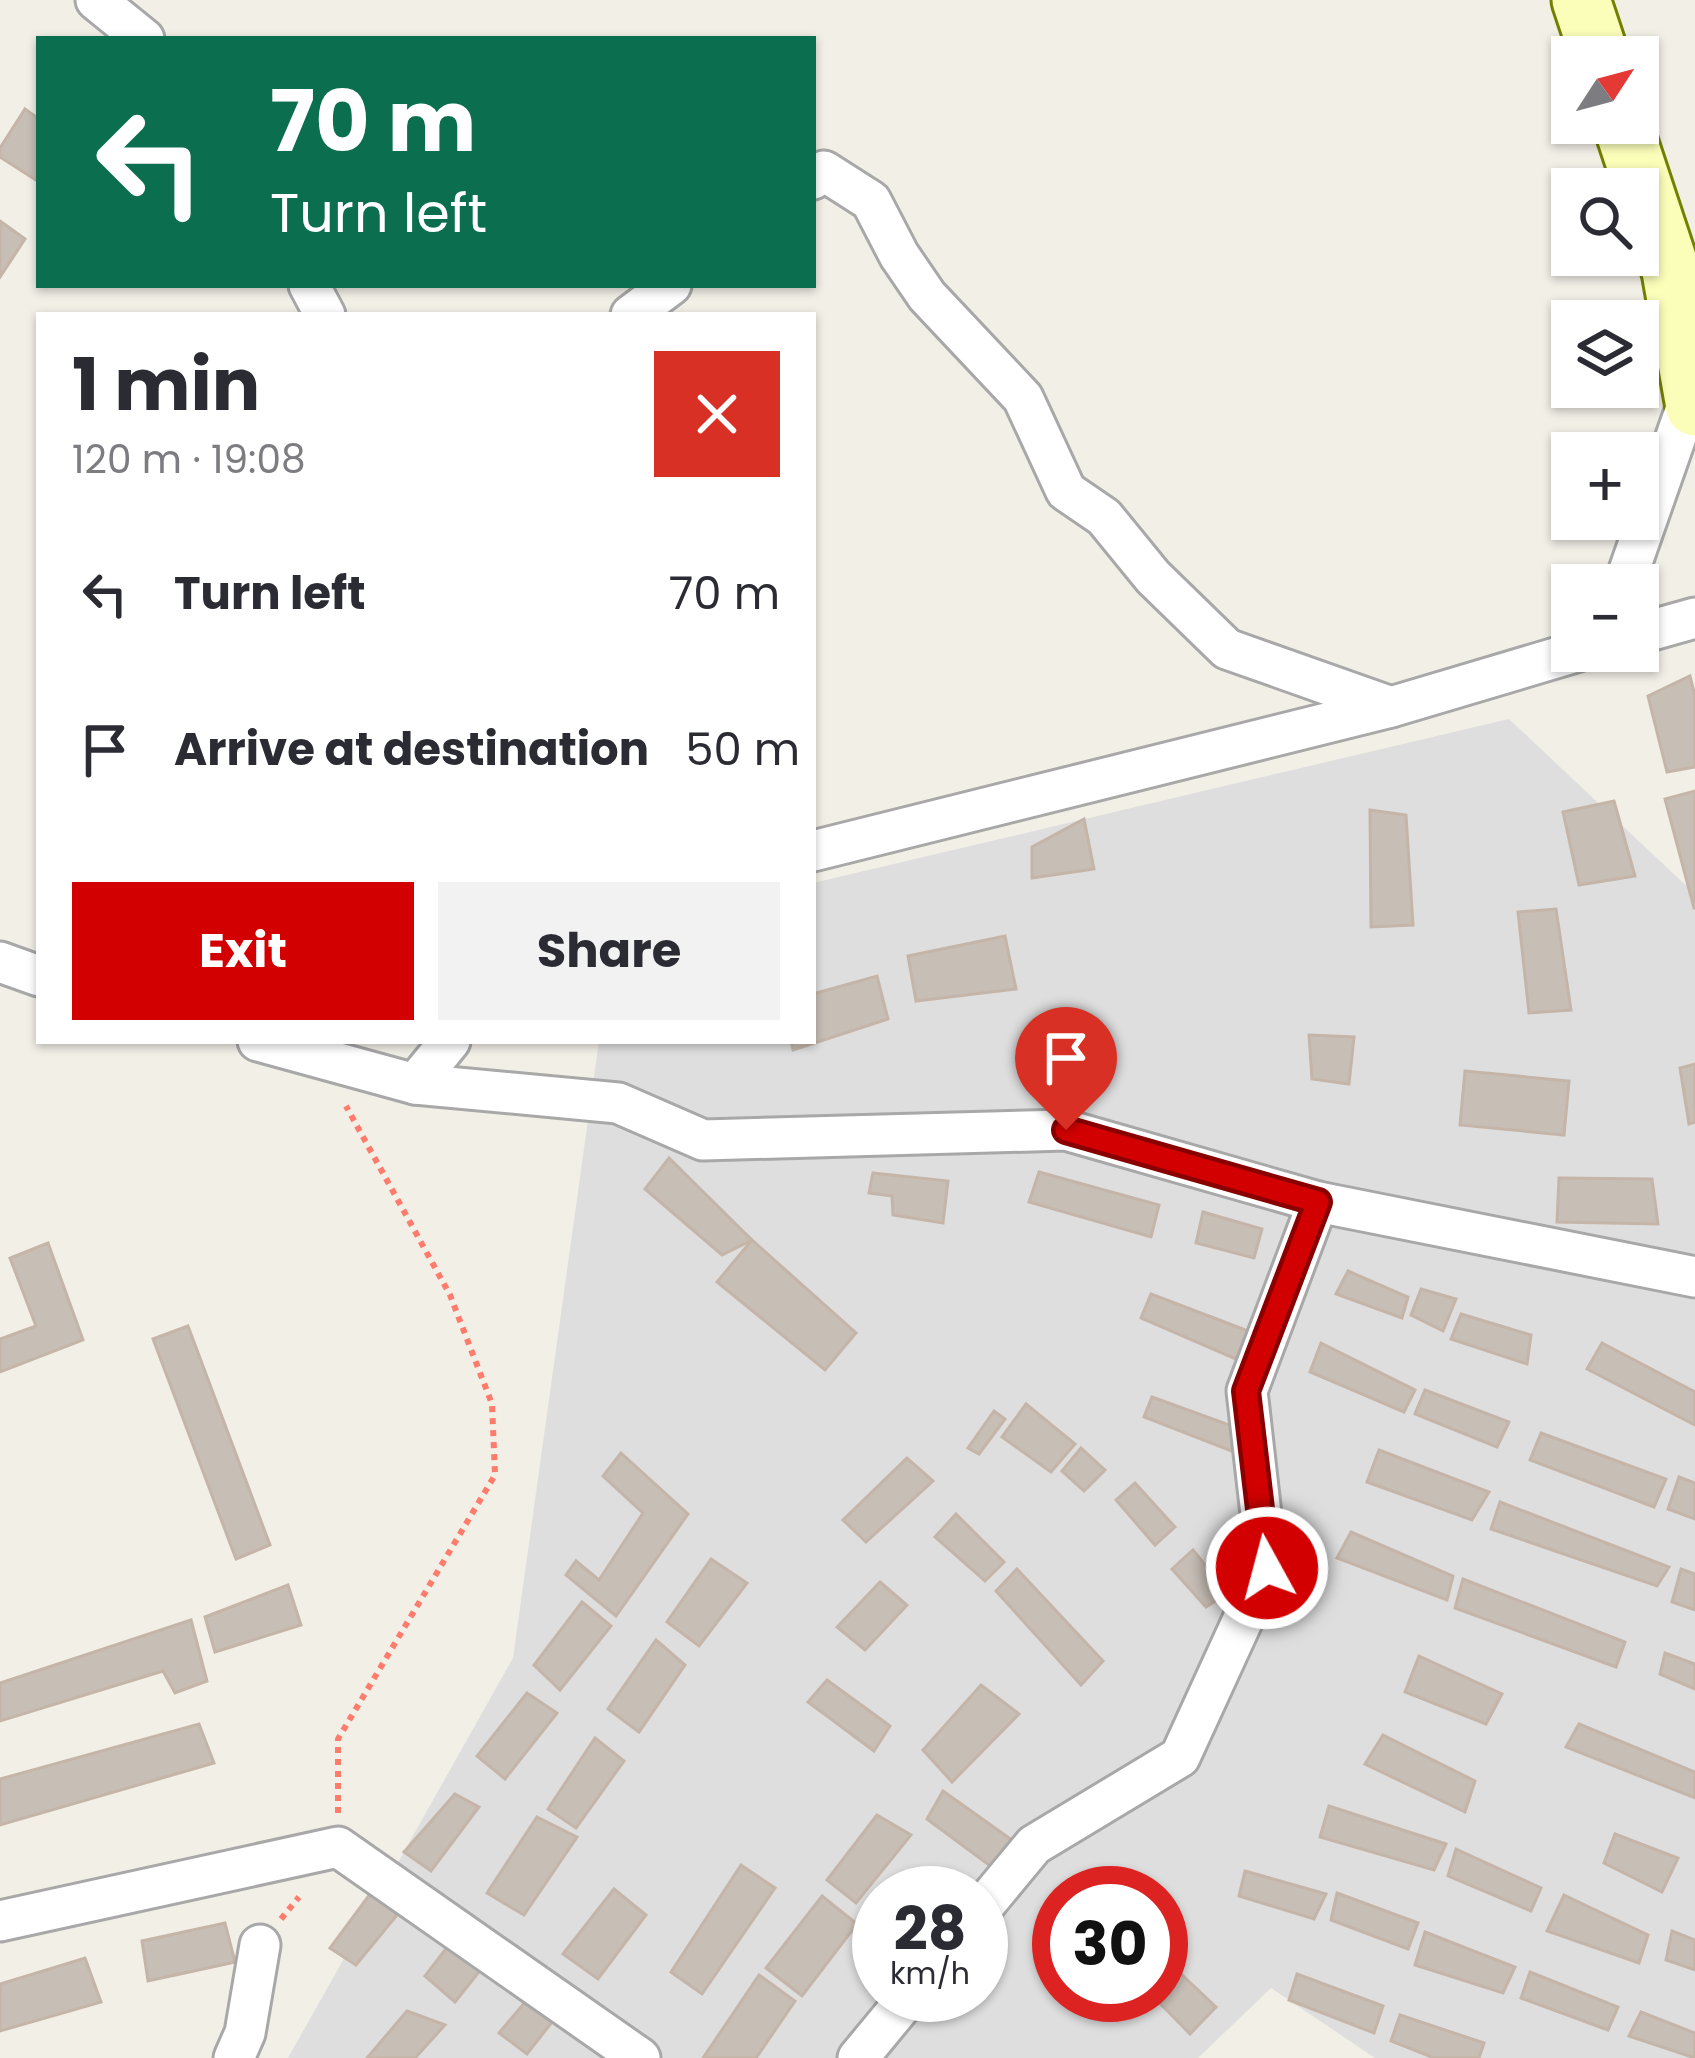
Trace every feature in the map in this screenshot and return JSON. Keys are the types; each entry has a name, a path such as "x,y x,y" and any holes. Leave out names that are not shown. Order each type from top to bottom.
{"main road":[{"path":"1581,0 1593,36"},
{"path":"1629,144 1671,271 1694,399"}],"street":[{"path":"97,0 140,36"},
{"path":"816,177 824,171 871,201 927,296 1023,398 1066,491 1104,517 1153,578 1227,649 1391,707"},
{"path":"635,312 667,288"},
{"path":"1632,564 1694,399"},
{"path":"1659,628 1695,618"},
{"path":"816,850 1391,707 1551,659"},
{"path":"0,962 36,975"},
{"path":"269,1044 415,1084 618,1102 703,1140 1066,1130 1318,1202 1695,1277"},
{"path":"415,1084 447,1044"},
{"path":"1008,1876 1034,1845 1180,1757 1267,1568 1246,1391 1318,1202"},
{"path":"0,1921 338,1847 640,2058"},
{"path":"234,2058 245,2033 260,1945"},
{"path":"858,2058 888,2022"}],"path":[{"path":"260,1945 338,1847 338,1739 495,1475 492,1405 450,1295 320,1058"}],"shaded area":[{"path":"1509,719 1695,894 1695,2058 1375,2058 1271,1988 1198,2058 288,2058 513,1658 599,1044 816,1044 816,882"}],"building":[{"path":"25,109 36,117 36,180 0,157 0,148"},
{"path":"0,221 25,239 0,277"},
{"path":"1690,676 1695,696 1695,767 1667,772 1648,696"},
{"path":"1695,791 1695,908 1694,908 1665,799"},
{"path":"1614,801 1635,876 1579,885 1563,812"},
{"path":"1370,810 1406,815 1413,925 1371,927"},
{"path":"1084,819 1094,869 1032,878 1032,847"},
{"path":"1556,909 1571,1010 1529,1013 1518,912"},
{"path":"1005,936 1016,989 916,1001 908,956"},
{"path":"877,976 888,1019 816,1042 816,993"},
{"path":"1309,1035 1354,1037 1349,1084 1312,1079"},
{"path":"1695,1064 1695,1122 1689,1124 1680,1068"},
{"path":"1465,1071 1569,1081 1564,1135 1460,1125"},
{"path":"669,1158 752,1240 722,1255 645,1189"},
{"path":"1039,1172 1159,1205 1151,1237 1029,1202"},
{"path":"873,1173 948,1181 943,1223 893,1215 892,1196 869,1193"},
{"path":"1559,1178 1652,1179 1658,1224 1557,1222"},
{"path":"1203,1212 1262,1229 1254,1258 1196,1243"},
{"path":"752,1240 856,1333 825,1370 717,1282"},
{"path":"48,1243 83,1340 0,1372 0,1339 36,1326 10,1258"},
{"path":"1348,1271 1408,1297 1402,1318 1336,1294"},
{"path":"1421,1289 1456,1299 1443,1331 1411,1315"},
{"path":"1151,1294 1248,1331 1238,1360 1141,1318"},
{"path":"1461,1314 1531,1335 1527,1364 1451,1339"},
{"path":"188,1326 270,1545 236,1559 153,1339"},
{"path":"1321,1343 1415,1390 1404,1412 1310,1372"},
{"path":"1602,1343 1695,1392 1695,1425 1587,1369"},
{"path":"1425,1390 1509,1422 1497,1447 1415,1414"},
{"path":"1152,1397 1251,1433 1242,1455 1144,1417"},
{"path":"1026,1404 1075,1444 1051,1472 1002,1437"},
{"path":"994,1411 1005,1419 979,1454 968,1448"},
{"path":"1541,1433 1666,1479 1654,1507 1530,1460"},
{"path":"1081,1448 1105,1470 1084,1491 1062,1471"},
{"path":"1379,1450 1489,1492 1472,1520 1367,1482"},
{"path":"621,1453 688,1514 616,1616 566,1575 576,1561 599,1580 643,1513 603,1476"},
{"path":"907,1458 933,1481 866,1542 843,1520"},
{"path":"1679,1477 1695,1483 1695,1519 1668,1509"},
{"path":"1135,1483 1175,1527 1155,1545 1116,1500"},
{"path":"1500,1502 1669,1567 1657,1586 1491,1529"},
{"path":"956,1514 1004,1562 985,1581 935,1537"},
{"path":"1351,1532 1453,1576 1447,1600 1337,1558"},
{"path":"1193,1550 1228,1593 1206,1607 1172,1569"},
{"path":"711,1559 747,1583 699,1646 667,1622"},
{"path":"1017,1569 1103,1661 1081,1685 996,1591"},
{"path":"1681,1569 1695,1574 1695,1610 1672,1602"},
{"path":"1463,1579 1625,1642 1616,1667 1455,1608"},
{"path":"880,1582 907,1605 865,1650 837,1627"},
{"path":"288,1585 301,1625 215,1652 205,1617"},
{"path":"582,1602 611,1626 560,1690 534,1665"},
{"path":"191,1620 207,1681 175,1693 163,1671 0,1721 0,1683"},
{"path":"656,1640 685,1665 639,1732 608,1709"},
{"path":"1665,1653 1695,1664 1695,1689 1660,1674"},
{"path":"1419,1656 1502,1694 1486,1724 1405,1692"},
{"path":"827,1680 890,1726 874,1751 808,1702"},
{"path":"981,1685 1019,1714 952,1782 923,1750"},
{"path":"527,1693 557,1713 505,1779 477,1756"},
{"path":"199,1724 214,1763 0,1825 0,1779"},
{"path":"1579,1724 1695,1772 1695,1798 1566,1747"},
{"path":"1383,1735 1475,1781 1465,1812 1365,1764"},
{"path":"595,1738 624,1761 576,1828 548,1809"},
{"path":"943,1791 1019,1845 1005,1866 991,1866 927,1819"},
{"path":"455,1794 479,1807 431,1871 404,1852"},
{"path":"1329,1806 1446,1844 1434,1870 1320,1837"},
{"path":"877,1815 911,1835 886,1866 852,1866 852,1900 827,1880"},
{"path":"537,1817 577,1837 524,1915 487,1893"},
{"path":"1615,1834 1678,1858 1662,1892 1604,1863"},
{"path":"1456,1849 1541,1888 1531,1911 1448,1876"},
{"path":"741,1865 775,1888 702,1994 671,1972"},
{"path":"1245,1871 1326,1894 1314,1919 1239,1896"},
{"path":"376,1886 402,1909 356,1965 330,1948"},
{"path":"614,1889 646,1915 598,1979 563,1954"},
{"path":"1337,1893 1418,1923 1408,1949 1331,1920"},
{"path":"1564,1895 1648,1935 1639,1963 1547,1931"},
{"path":"822,1896 852,1920 852,1931 802,1996 766,1968"},
{"path":"225,1923 235,1962 148,1981 142,1941"},
{"path":"1672,1931 1695,1940 1695,1970 1666,1960"},
{"path":"1425,1932 1515,1967 1503,1993 1415,1965"},
{"path":"454,1938 486,1963 455,2002 425,1976"},
{"path":"85,1958 101,2002 0,2031 0,1984"},
{"path":"1530,1972 1618,2007 1608,2030 1521,1998"},
{"path":"1297,1974 1383,2006 1374,2033 1289,2000"},
{"path":"759,1975 795,2001 756,2058 703,2058"},
{"path":"1188,1981 1216,2007 1190,2034 1178,2022 1188,2022"},
{"path":"531,1995 559,2013 527,2054 499,2033"},
{"path":"407,2011 445,2025 415,2058 367,2058"},
{"path":"1641,2012 1695,2033 1695,2058 1629,2036"},
{"path":"1400,2015 1484,2043 1479,2058 1434,2058 1391,2041"}],"route":[{"path":"1066,1130 1318,1202 1246,1391 1267,1568"}]}
